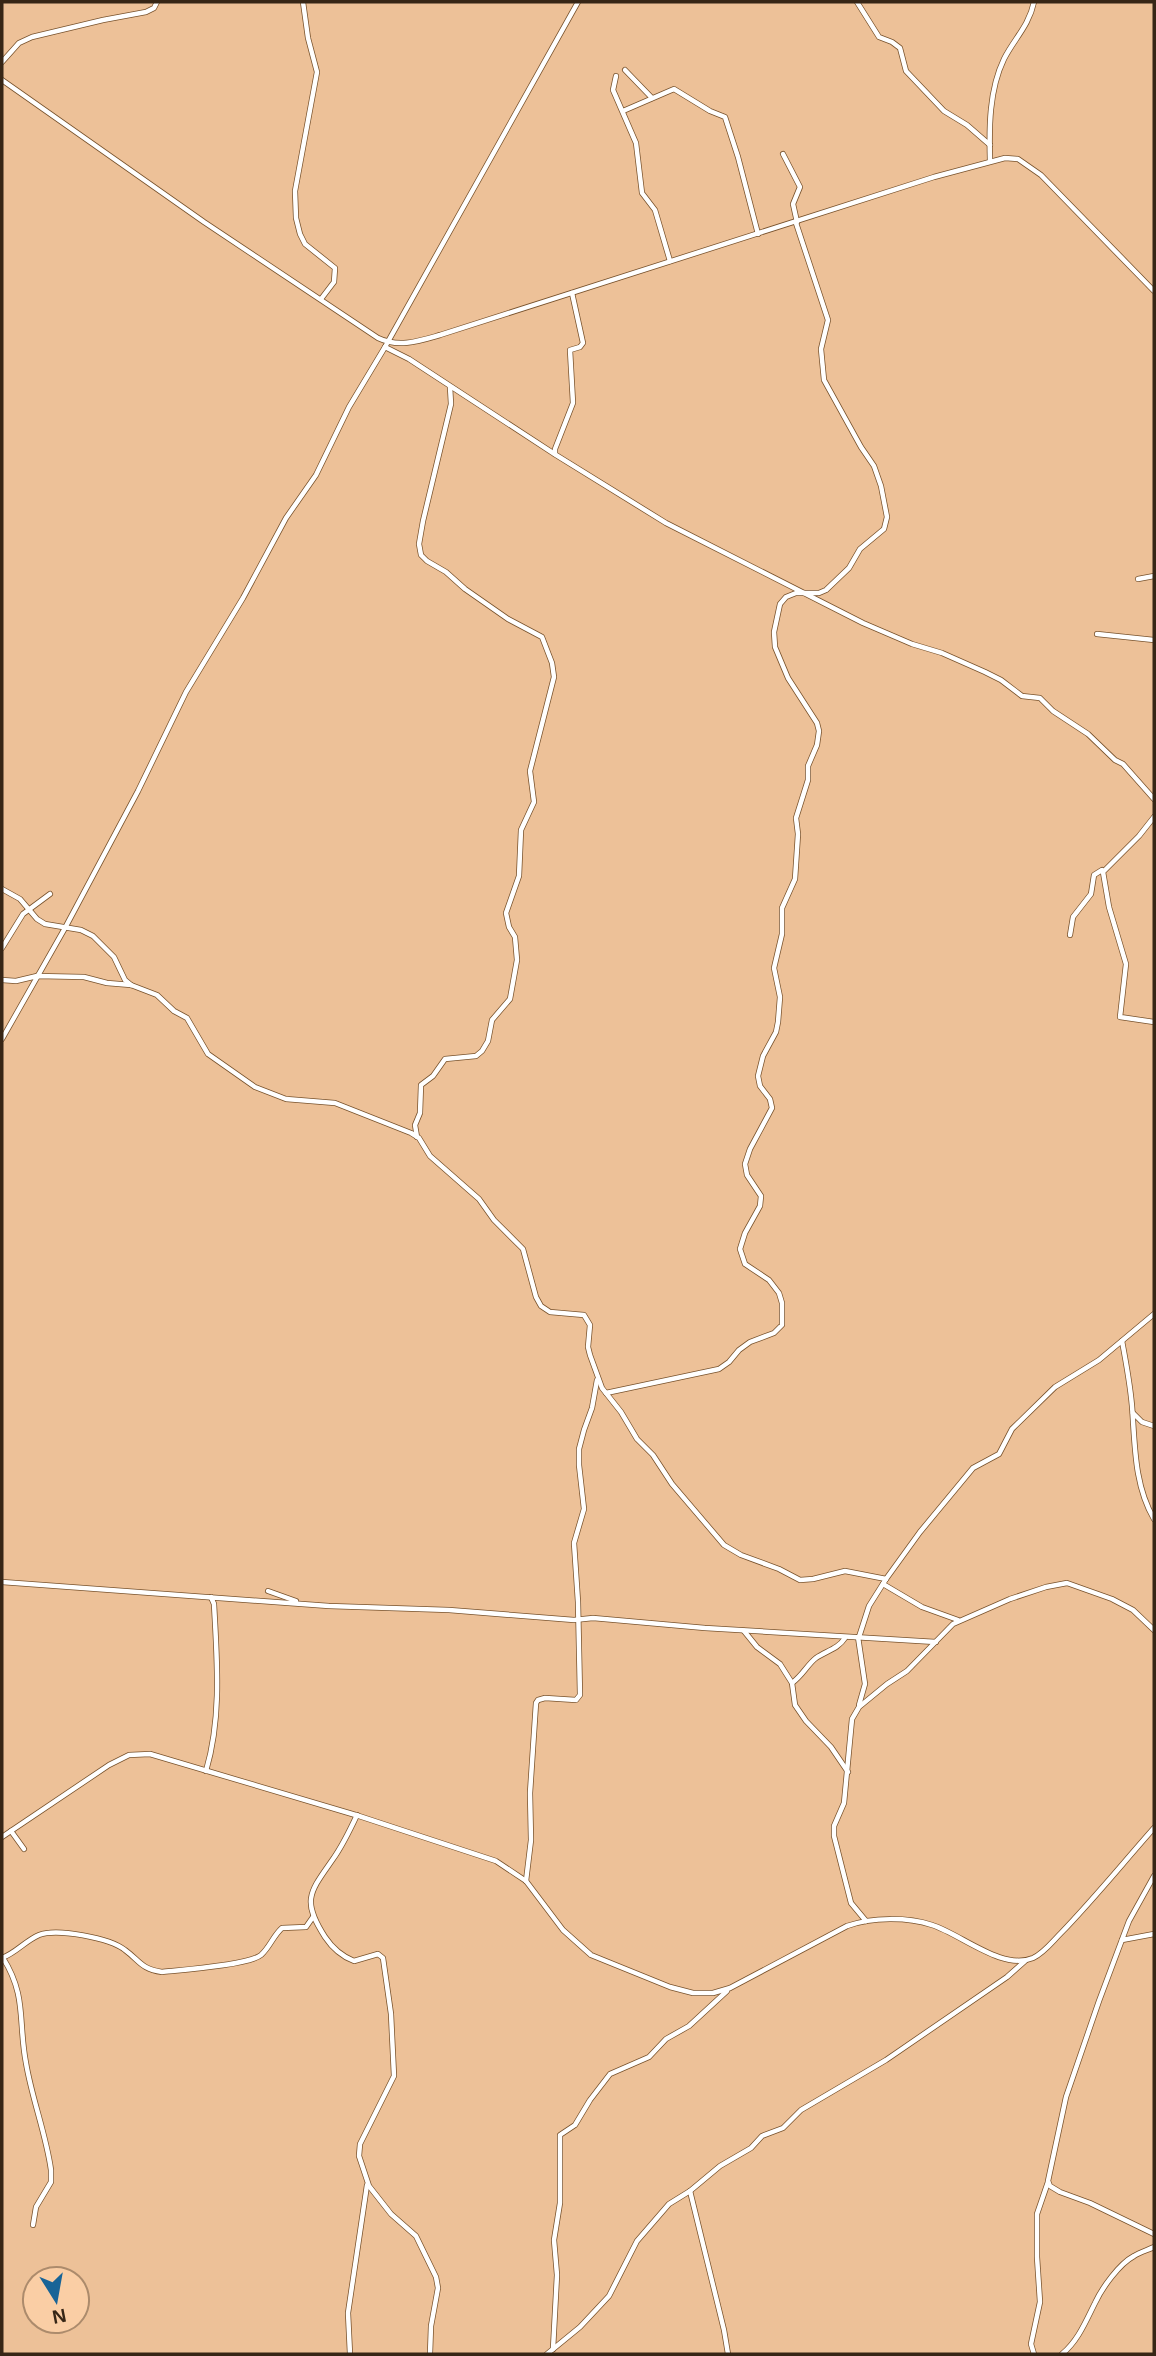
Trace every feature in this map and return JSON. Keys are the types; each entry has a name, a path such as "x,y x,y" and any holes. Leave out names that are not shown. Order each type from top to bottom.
{"street":[{"path":"2,62 19,43 32,37 146,12 154,8 157,2"},
{"path":"303,2 308,38 317,72 294,201 302,240 335,268 334,282 321,299"},
{"path":"2,1039 65,928 169,731 186,692 243,598 285,518 316,475 349,407 578,2"},
{"path":"857,2 879,37 892,41 900,48 906,71 944,111 990,145"},
{"path":"990,161 996,82 1004,59 1024,27 1034,2"},
{"path":"625,70 652,98"},
{"path":"616,76 612,86 638,150 642,193 655,209 670,261"},
{"path":"2,80 386,345 666,523 901,640 942,653 985,672 1021,696 1040,698 1122,764 1154,799"},
{"path":"623,111 669,90 677,90 709,111 725,117 744,176 758,234"},
{"path":"606,1393 719,1369 750,1342 771,1335 782,1325 779,1293 769,1280 746,1264 740,1249 745,1233 760,1206 761,1196 747,1175 745,1164 772,1108 760,1086 758,1076 763,1056 776,1032 778,1022 780,997 774,968 782,934 782,908 795,879 798,834 796,818 818,735 817,723 788,678 774,641 780,604 786,597 802,592 819,593 826,590 849,568 860,549 884,529 887,517 874,466 824,380 821,349 828,320 796,223 793,204 800,187 783,154"},
{"path":"386,345 420,340 1005,158 1018,159 1031,166 1154,291"},
{"path":"556,455 555,449 573,403 570,349 583,343 572,293"},
{"path":"449,386 452,399 423,521 419,544 421,555 508,619 542,637 552,663 554,677 530,771 534,802 521,830 519,876 506,913 509,927 515,937 517,960 510,999 492,1020 488,1041 482,1051 476,1056 445,1059 433,1076 421,1085 419,1113 415,1125 417,1137 430,1156 479,1199 494,1220 523,1249 541,1306 550,1312 587,1317 590,1325 588,1347 597,1380 621,1412 633,1434 728,1548 800,1580 845,1571 884,1582 922,1607 959,1620"},
{"path":"1138,579 1154,576"},
{"path":"1097,634 1154,640"},
{"path":"1070,935 1073,917 1091,894 1094,875 1103,870 1139,836 1154,817"},
{"path":"1103,870 1126,964 1121,1017 1154,1022"},
{"path":"2,889 20,899 45,924 81,930 93,936 114,957 125,980 131,985"},
{"path":"2,948 16,922 50,894"},
{"path":"2,980 16,981 37,976 84,977 131,985 157,995 174,1011 187,1018 208,1054 255,1087 286,1099 335,1103 417,1137"},
{"path":"859,1707 864,1684 858,1637 869,1606 920,1532 973,1468 1001,1452 1016,1423 1055,1387 1099,1360 1154,1314"},
{"path":"1122,1340 1132,1413 1134,1455 1146,1504 1154,1519"},
{"path":"526,1881 531,1840 530,1793 536,1703 545,1698 579,1698 579,1619 574,1544 584,1509 579,1449 592,1408 597,1380"},
{"path":"1132,1413 1142,1422 1154,1426"},
{"path":"2,1583 329,1606 593,1618 936,1643"},
{"path":"867,1921 851,1903 834,1836 834,1826 844,1803 852,1718 859,1707 907,1671 936,1643 945,1629 959,1620 1051,1585 1068,1583 1124,1604 1140,1615 1154,1630"},
{"path":"268,1591 287,1596 296,1602"},
{"path":"206,1771 213,1749 217,1697 214,1604 211,1597"},
{"path":"744,1630 757,1647 780,1664 792,1683 795,1706 831,1747 848,1772"},
{"path":"792,1683 803,1675 813,1660 837,1647 845,1638"},
{"path":"2,1837 109,1765 129,1755 150,1754 479,1854 509,1868 526,1881 563,1930 591,1955 670,1987 693,1993 713,1993 730,1988 847,1926 867,1921 901,1920 933,1925 998,1956 1009,1960 1026,1960"},
{"path":"357,1815 339,1850 316,1883 311,1901 313,1917 333,1948 346,1958 357,1961 380,1954 383,1958 391,2014 395,2073 365,2132 359,2150 368,2183 391,2214 420,2242 436,2277 438,2288 431,2326 430,2354"},
{"path":"550,2352 580,2328 609,2296 630,2252 668,2204 690,2191 709,2173 751,2148 762,2136 783,2128 801,2109 886,2060 1007,1977 1026,1960 1036,1956 1154,1829"},
{"path":"10,1831 24,1849"},
{"path":"1034,2354 1031,2344 1040,2302 1037,2214 1048,2181 1066,2098 1122,1940 1135,1909 1154,1876"},
{"path":"33,2224 36,2207 51,2182 51,2170 25,2062 18,1989 15,1978 2,1958 36,1936 56,1932 114,1944 127,1950 142,1966 154,1971 227,1964 254,1959 266,1950 282,1928 306,1927 313,1917"},
{"path":"1122,1940 1154,1934"},
{"path":"550,2352 557,2275 554,2240 560,2203 560,2135 575,2125 610,2074 649,2057 666,2039 689,2026 730,1988"},
{"path":"1048,2181 1060,2192 1090,2203 1154,2234"},
{"path":"350,2354 348,2313 368,2183"},
{"path":"690,2191 728,2354"},
{"path":"1062,2354 1068,2350 1089,2317 1100,2294 1125,2263 1132,2257 1154,2248"}]}
